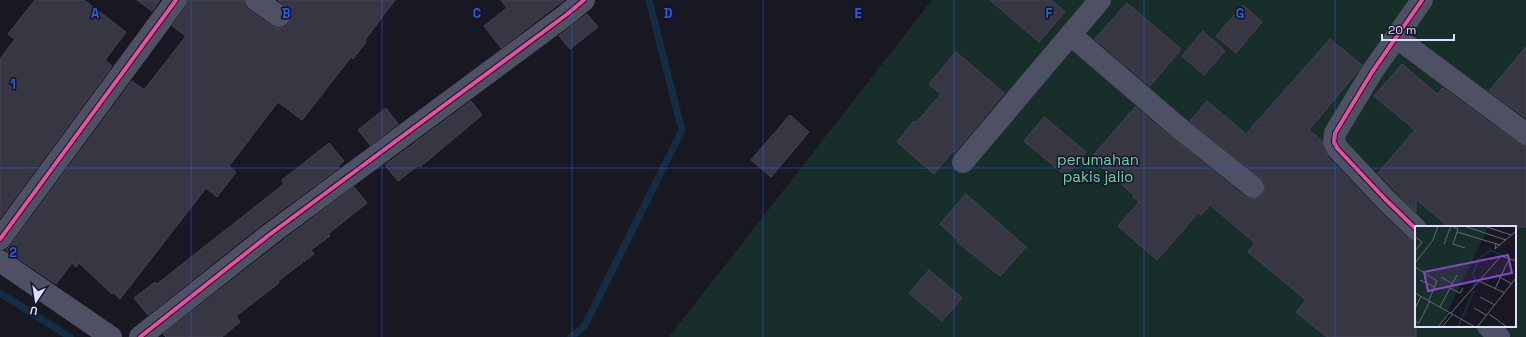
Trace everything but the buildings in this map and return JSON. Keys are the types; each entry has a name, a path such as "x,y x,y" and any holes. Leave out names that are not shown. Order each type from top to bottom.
{"street":[{"path":"0,239 176,0"},
{"path":"256,0 278,16"},
{"path":"140,337 269,235 566,15 584,0"},
{"path":"964,162 1100,0"},
{"path":"1414,3 1396,38 1372,72 1343,119 1335,133 1334,142 1337,148 1385,199 1415,228"},
{"path":"1071,35 1178,127 1253,187"},
{"path":"1396,38 1526,134"},
{"path":"0,260 111,337"},
{"path":"1489,327 1499,337"}],"green space":[{"name":"perumahan pakis jalio","path":"932,0 1526,0 1526,337 669,337"}],"waterway":[{"path":"571,337 584,327 682,130 649,0"},
{"path":"0,293 70,337"}],"cycle path":[{"path":"0,239 176,0"},
{"path":"140,337 269,235 566,15 584,0"},
{"path":"1415,228 1385,199 1337,148 1334,142 1335,133 1372,72 1422,0"}]}
